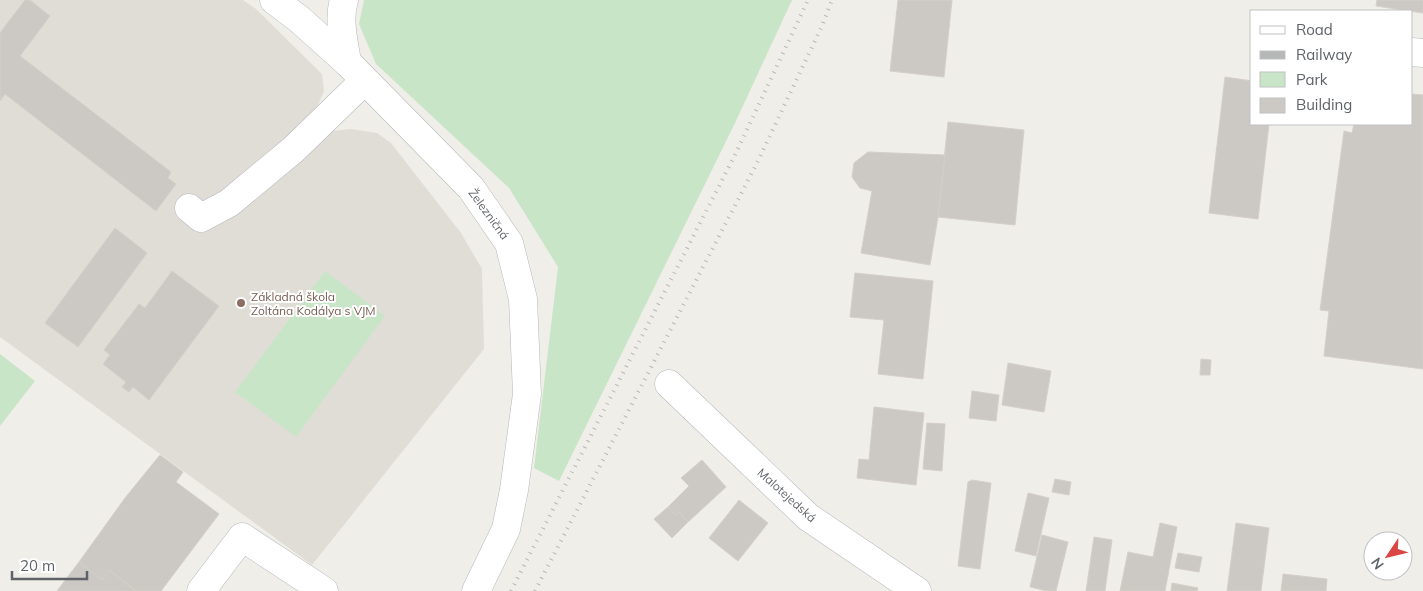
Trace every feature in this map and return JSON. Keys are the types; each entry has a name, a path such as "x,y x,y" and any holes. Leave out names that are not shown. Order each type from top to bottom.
{"street":[{"name":"Železničná","path":"274,0 300,10 355,72 471,188 510,243 523,298 527,394 514,490 506,529 476,591"},
{"path":"189,208 201,218 229,203 294,149 355,72 342,29 342,7 344,0"},
{"name":"Malotejedská","path":"668,384 808,517 917,591"},
{"path":"201,591 242,537 324,591"}],"shaded area":[{"name":"Základná škola Zoltána Kodálya s VJM","path":"0,0 243,0 256,9 322,74 324,91 312,119 323,132 351,129 377,133 391,143 461,233 482,269 484,349 312,565 0,337"}],"green space":[{"path":"364,0 792,0 736,121 559,481 534,468 558,267 509,188 376,64 359,24"},
{"path":"325,271 385,316 296,437 235,392"},
{"path":"0,354 35,381 0,426"}],"building":[{"path":"25,0 30,0 50,16 20,56 171,172 168,178 176,184 156,211 5,94 0,101 0,33"},
{"path":"898,0 952,0 944,77 890,71"},
{"path":"1377,0 1423,0 1423,13 1413,10 1376,6"},
{"path":"1225,77 1250,81 1250,125 1269,125 1258,219 1209,213"},
{"path":"1413,94 1423,95 1423,369 1324,356 1329,311 1320,310 1344,131 1352,133 1354,125 1413,125"},
{"path":"948,122 1024,130 1015,225 938,217"},
{"path":"868,152 945,155 930,265 861,253 872,191 860,188 852,177 854,163"},
{"path":"115,228 147,253 78,347 45,323"},
{"path":"172,271 219,306 149,400 133,387 129,392 122,387 126,382 103,364 110,355 104,350 139,304 145,308"},
{"path":"855,273 933,281 923,379 878,374 884,320 850,317"},
{"path":"1201,359 1211,360 1210,375 1200,375"},
{"path":"1008,363 1051,371 1044,412 1002,405"},
{"path":"972,391 999,395 996,421 969,418"},
{"path":"874,407 924,413 916,485 857,478 859,459 869,460"},
{"path":"927,423 945,424 942,471 923,469"},
{"path":"160,455 183,472 176,482 219,514 161,591 136,591 109,570 102,580 79,562 125,498"},
{"path":"702,460 726,487 688,522 679,512 676,515 668,507 689,486 681,478"},
{"path":"1055,479 1071,482 1069,495 1052,492"},
{"path":"972,480 991,483 980,569 958,566 968,482"},
{"path":"1028,493 1049,498 1036,556 1015,551"},
{"path":"739,500 768,523 738,561 709,538"},
{"path":"668,507 676,515 679,512 688,522 672,538 654,519"},
{"path":"1160,523 1177,527 1165,591 1120,591 1128,552 1153,557"},
{"path":"1236,523 1269,528 1261,591 1227,591"},
{"path":"1042,535 1068,542 1056,591 1030,587"},
{"path":"1094,537 1112,540 1105,591 1086,591"},
{"path":"1178,553 1202,557 1199,572 1175,568"},
{"path":"79,562 102,580 109,570 136,591 57,591"},
{"path":"1283,574 1327,579 1326,591 1281,591"},
{"path":"1172,583 1198,588 1197,591 1171,591"}],"railway":[{"path":"511,591 736,153 808,0"},
{"path":"535,591 757,163 822,26 832,0"}],"place":[{"name":"Základná škola Zoltána Kodálya s VJM","path":"241,303"}]}
